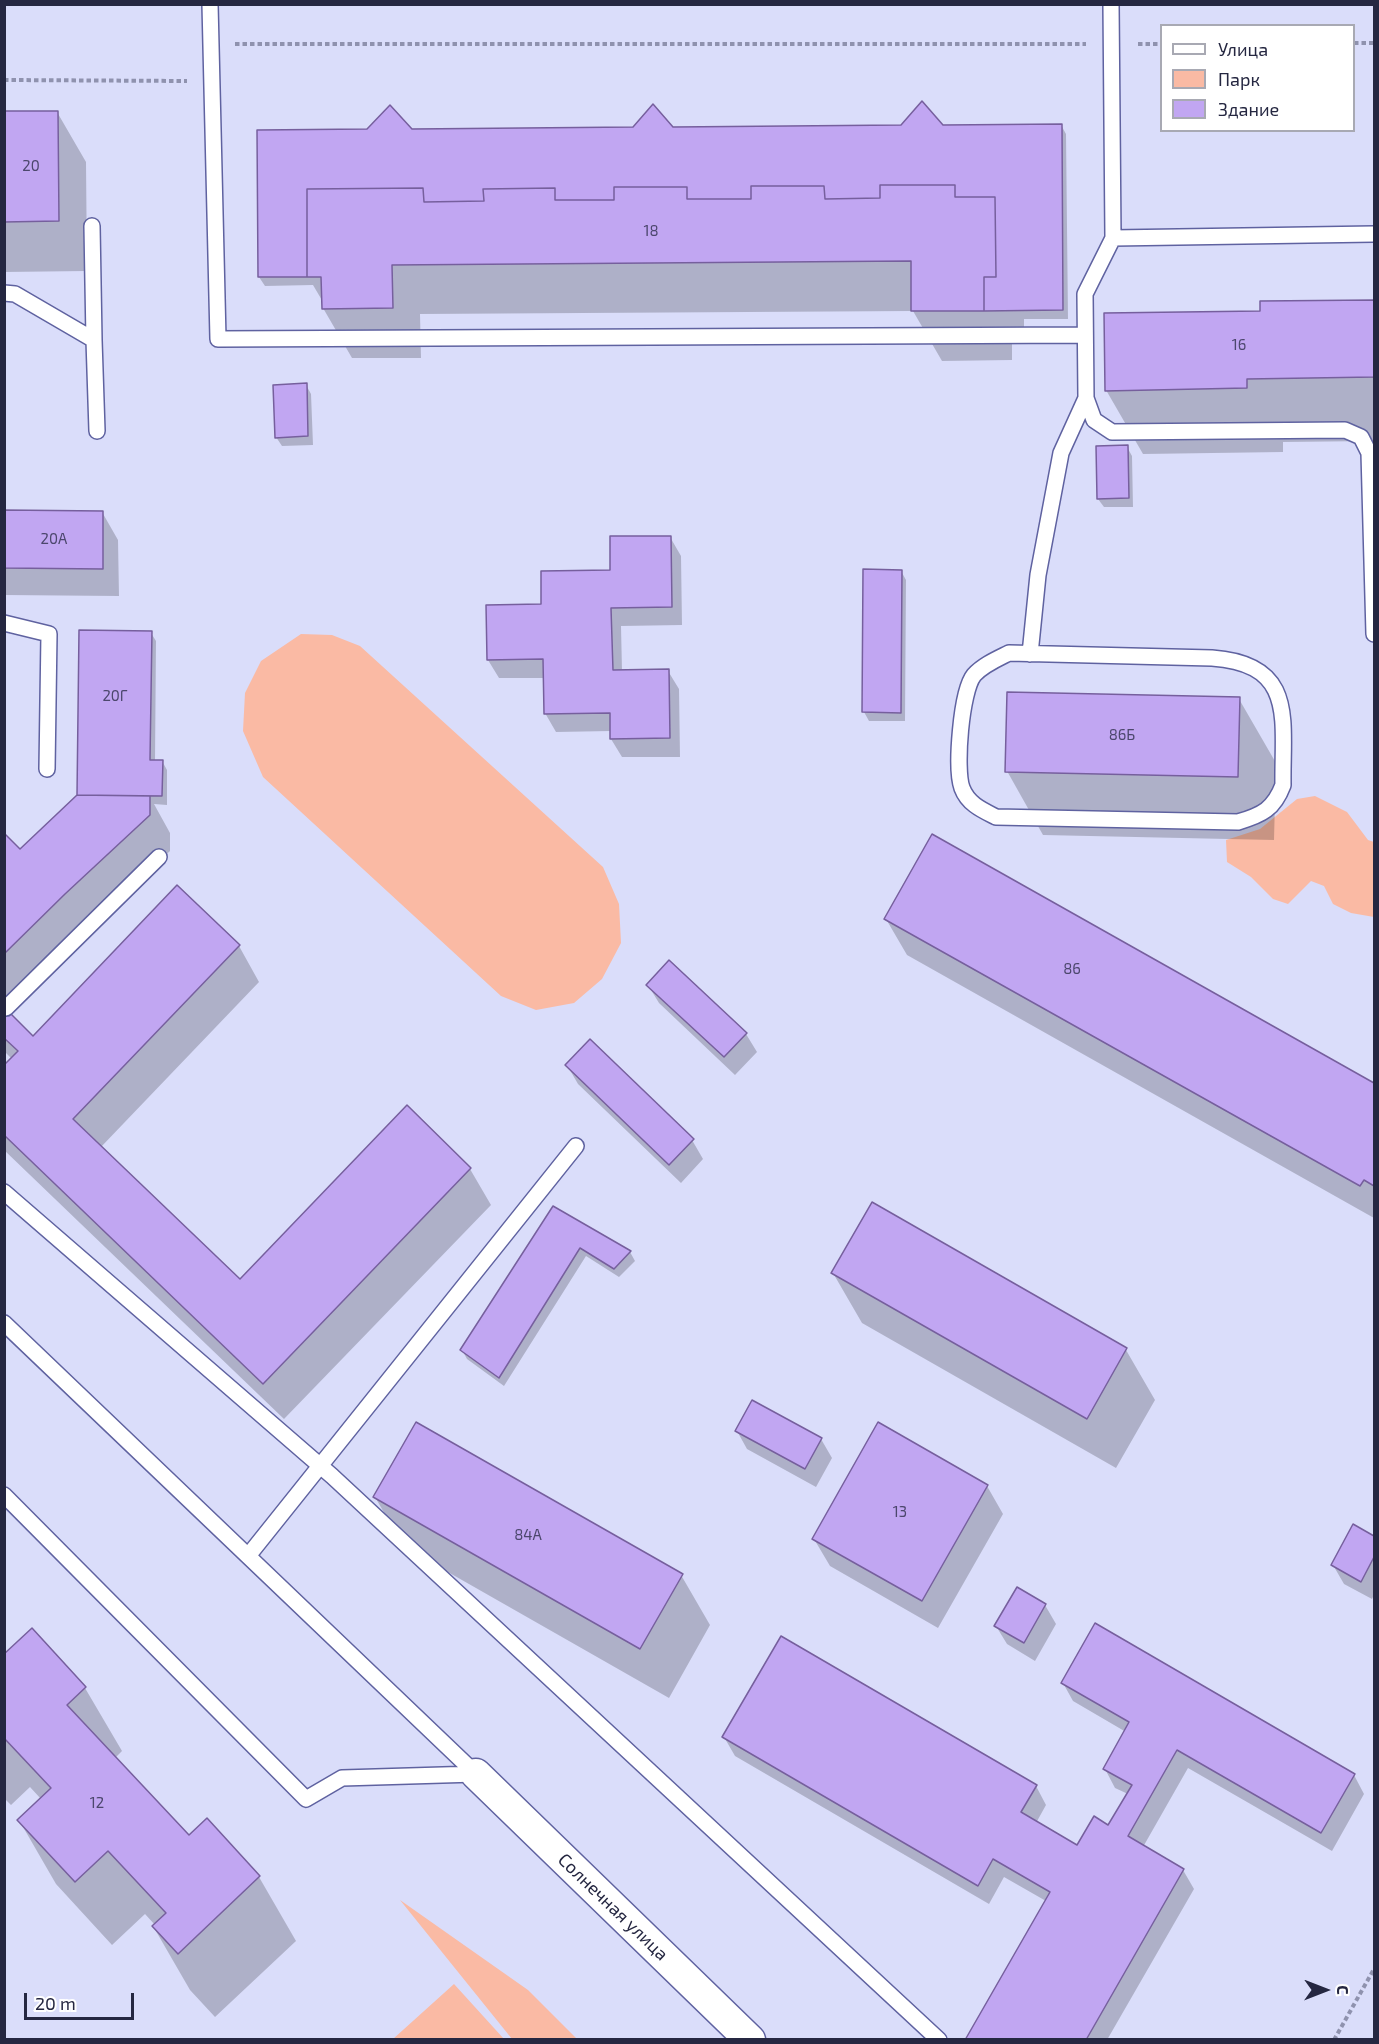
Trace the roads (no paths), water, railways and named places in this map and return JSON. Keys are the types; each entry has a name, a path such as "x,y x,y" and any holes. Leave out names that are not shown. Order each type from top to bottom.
{"street":[{"name":"Солнечная улица","path":"476,1774 750,2040"}],"lane":[{"path":"210,4 218,339 1085,335"},
{"path":"1111,4 1113,238 1085,294 1086,398 1094,420 1112,432 1345,430 1361,437 1369,453 1374,634"},
{"path":"92,226 97,431"},
{"path":"1113,238 1374,234"},
{"path":"4,293 15,294 94,339"},
{"path":"1030,654 1038,575 1061,453 1086,398"},
{"path":"4,623 49,634 48,769"},
{"path":"1009,653 1030,654 1233,660 1265,675 1277,691 1282,706 1283,785 1279,796 1271,807 1257,816 1238,822 996,816 976,807 962,789 958,768 968,687 974,675 988,663 1009,653"},
{"path":"6,1008 159,856"},
{"path":"248,1556 576,1146"},
{"path":"4,1192 321,1467 939,2040"},
{"path":"4,1323 476,1774"},
{"path":"4,1495 306,1799 342,1778 476,1774"}]}
